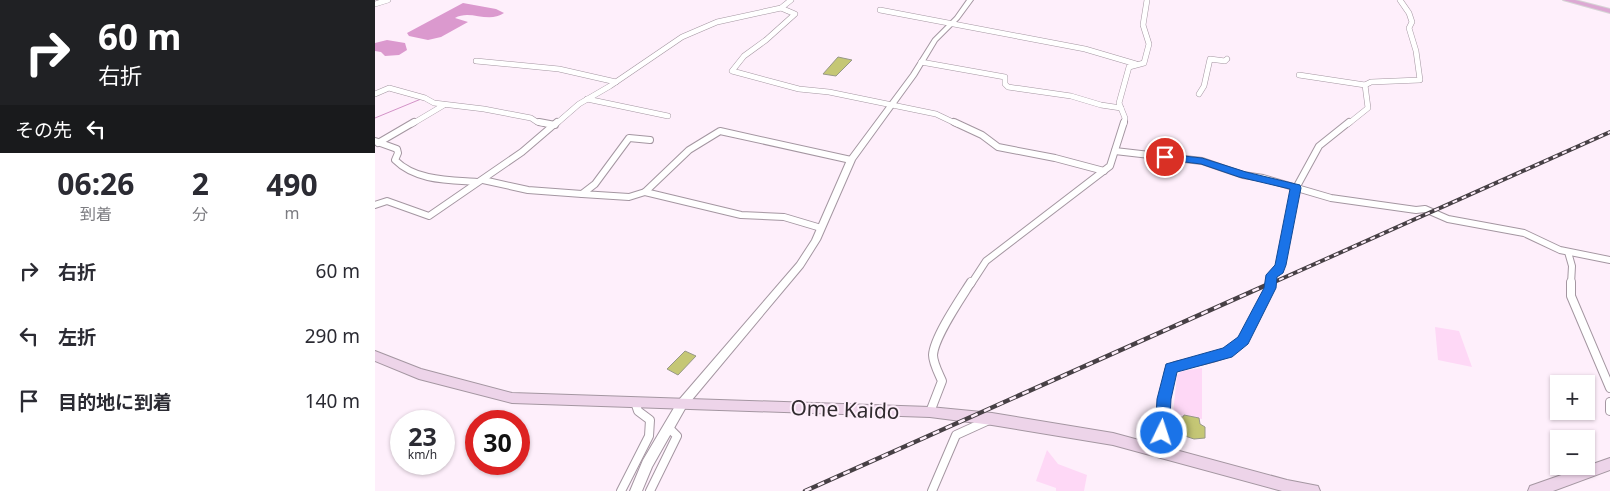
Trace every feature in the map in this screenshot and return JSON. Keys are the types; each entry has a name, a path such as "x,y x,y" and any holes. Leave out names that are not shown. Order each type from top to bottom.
{"main road":[{"path":"1567,0 1610,11"},
{"name":"Ome Kaido","path":"375,356 419,374 512,398 930,412 992,419 1113,439 1287,486 1313,491"},
{"path":"1535,491 1610,464"}],"street":[{"path":"375,4 378,0"},
{"path":"375,4 388,0"},
{"path":"375,205 387,202 429,216 480,181 587,99 694,30 717,22 781,8 791,0"},
{"path":"637,490 647,464 682,404 800,265 821,228 851,160 935,40 970,0"},
{"path":"880,10 1085,50 1136,64 1144,63 1149,44 1143,25 1147,0"},
{"path":"1299,76 1365,85 1371,82 1420,80 1416,51 1409,28 1412,22 1409,12 1400,0"},
{"path":"781,8 795,14 769,38 752,50 734,67 732,72 764,78 799,89 829,92 946,117 982,135 998,147 1055,158 1104,171"},
{"path":"1199,94 1204,86 1210,59 1225,61 1227,59"},
{"path":"475,61 559,69 615,82"},
{"path":"921,62 1005,77 1005,84 1008,87 1071,96 1101,105 1121,108"},
{"path":"930,412 942,381 933,356 936,343 957,305 986,260 1110,166 1125,118 1121,108 1120,97 1129,68 1136,64"},
{"path":"1161,451 1164,399 1169,371 1175,366 1227,353 1243,340 1270,288 1272,275 1279,270 1296,188 1319,146 1368,108 1365,85"},
{"path":"375,94 389,88 445,105 483,109 531,118 537,122 555,125"},
{"path":"587,99 668,116"},
{"path":"376,142 445,105"},
{"path":"376,142 397,149 398,154 395,160 398,165 415,174 480,181 528,190 629,197 645,192 689,150 720,131 851,160"},
{"path":"582,194 595,184 629,138 649,140"},
{"path":"1115,151 1202,161 1243,175 1331,198 1416,210 1425,209 1448,219 1524,234 1568,252 1610,260"},
{"path":"645,192 741,215 784,217 821,228"},
{"path":"1568,252 1572,266 1571,296 1610,388"},
{"path":"621,491 649,436 650,420 638,411 635,402"},
{"path":"1610,402 1610,411"},
{"path":"932,491 956,435 992,419"},
{"path":"650,491 677,436 668,427"}],"shaded area":[{"path":"463,3 496,9 504,13 492,17 467,15 455,18 468,22 441,37 428,40 409,36 407,33"},
{"path":"387,40 405,43 407,50 399,55 385,56 381,52 375,51 375,43"},
{"path":"1435,327 1459,331 1472,367 1438,360"},
{"path":"1202,368 1202,419 1173,414 1177,375 1182,371"},
{"path":"1047,450 1058,464 1087,475 1084,491 1056,491 1056,488 1036,481"}],"building":[{"path":"838,57 852,60 836,76 823,74"},
{"path":"685,351 696,356 678,375 667,369"},
{"path":"1184,415 1199,418 1200,424 1205,427 1205,438 1194,439 1179,434 1177,417 1183,417"}],"waterway":[{"path":"375,118 421,99"}],"railway":[{"path":"1270,284 1610,132"},
{"path":"805,491 1273,282"}],"route":[{"path":"1162,433 1164,399 1171,368 1227,353 1243,340 1270,288 1270,278 1279,270 1296,188 1215,167 1202,161 1165,157"}]}
